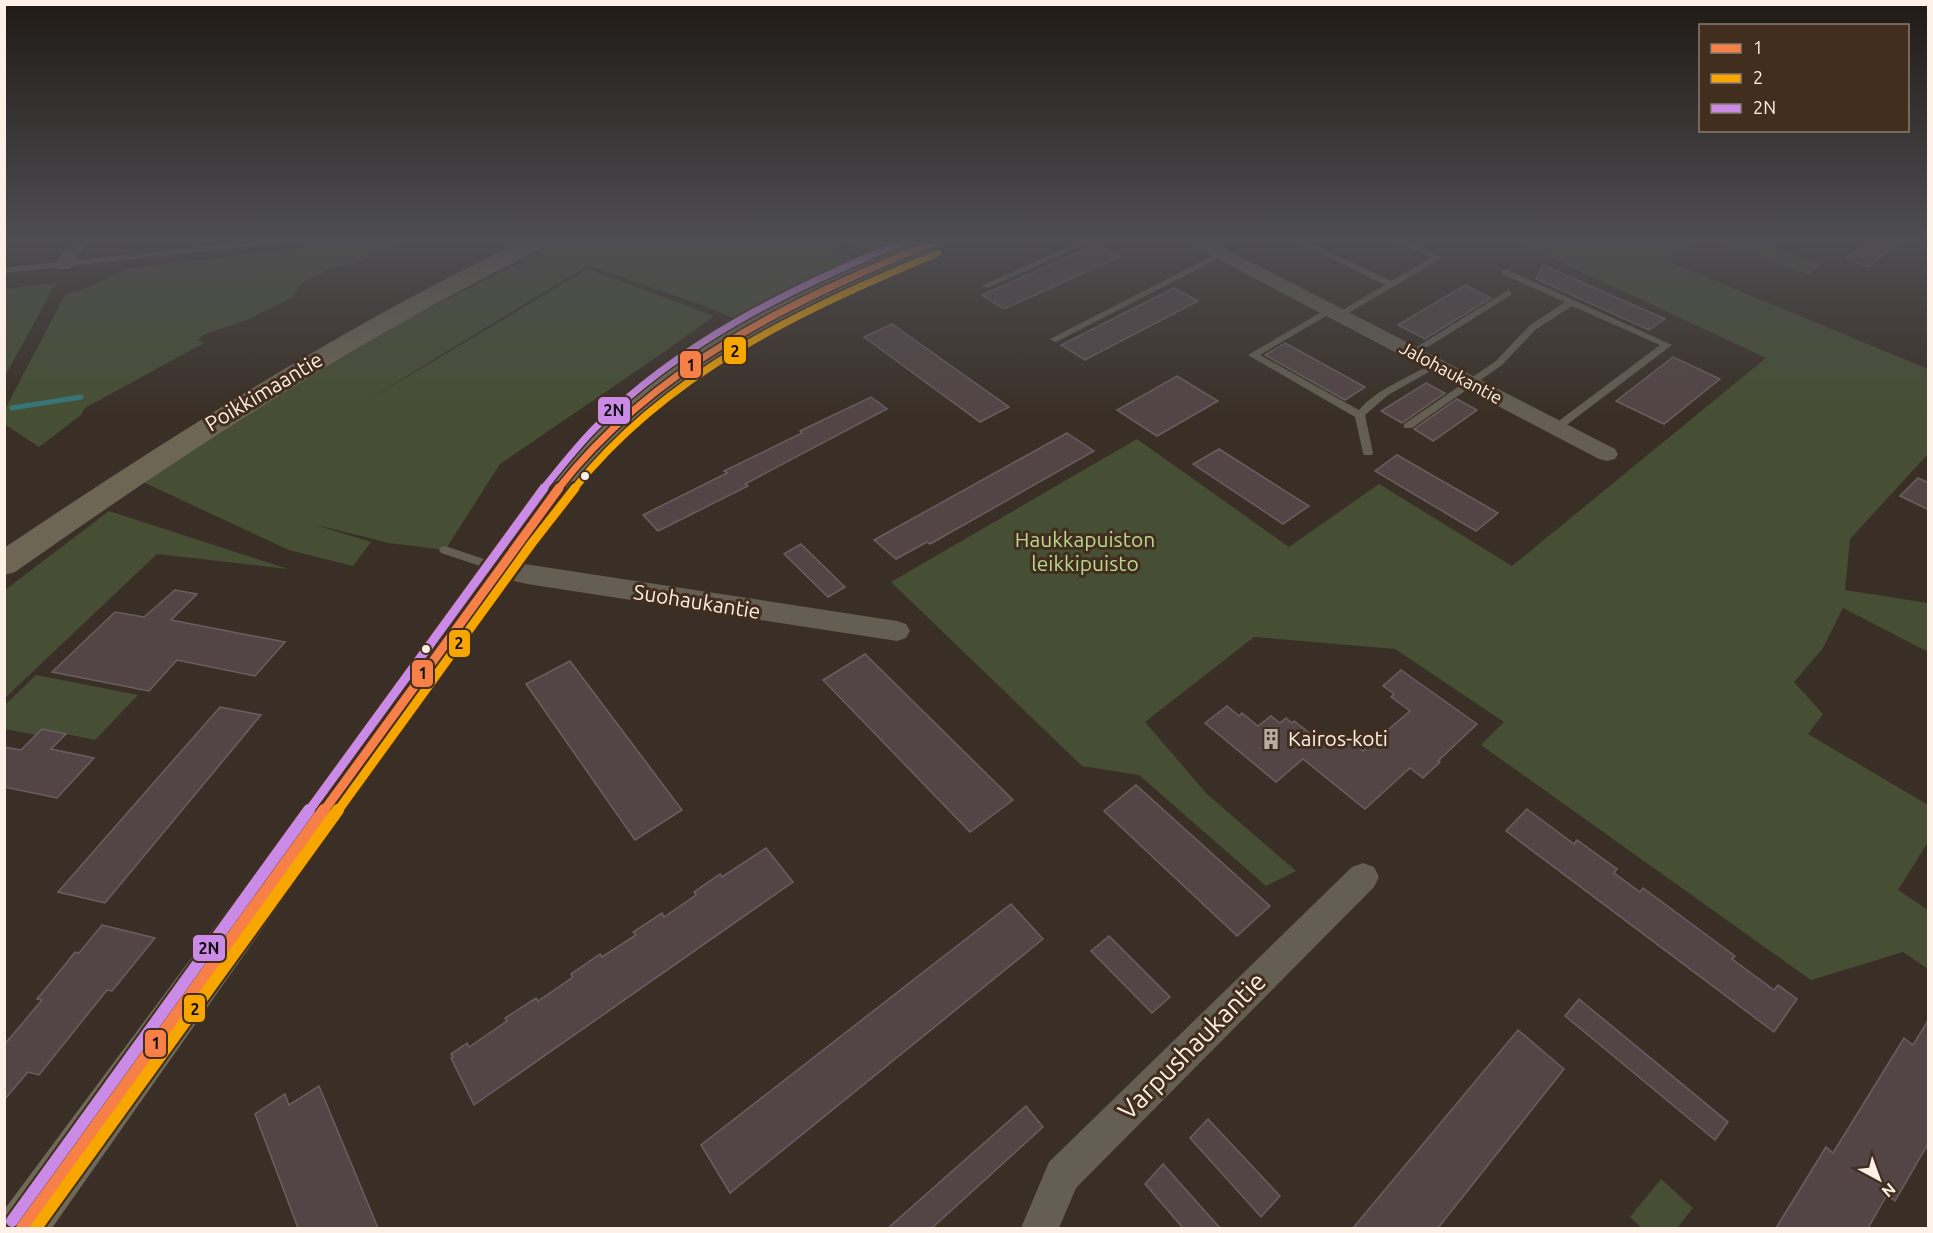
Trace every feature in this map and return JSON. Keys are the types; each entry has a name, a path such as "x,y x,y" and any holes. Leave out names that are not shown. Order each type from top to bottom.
{"main road":[{"name":"Poikkimaantie","path":"4,564 126,479 266,389 425,300"}],"street":[{"path":"22,1228 570,474 618,422 667,381 732,337 803,300"},
{"name":"Jalohaukantie","path":"1311,300 1607,454"},
{"name":"Suohaukantie","path":"499,569 897,631"},
{"name":"Varpushaukantie","path":"1040,1228 1062,1175 1363,877"}],"lane":[{"path":"1055,339 1133,300"},
{"path":"1361,300 1253,355 1359,415 1368,453"},
{"path":"1412,353 1498,300"},
{"path":"1556,428 1667,345 1566,300"},
{"path":"1408,426 1472,384 1499,363 1532,328 1571,302"},
{"path":"1359,415 1366,407 1385,394 1436,365"},
{"path":"445,550 499,569"}],"green space":[{"path":"5,300 47,300 5,376"},
{"path":"63,300 287,300 249,319 203,335 198,340 204,343 85,408 81,415 39,447 6,425 5,409"},
{"path":"446,300 532,300 368,400 537,300 670,300 714,316 500,464 445,550 389,543 313,524 371,542 353,566 289,550 143,482 279,394 404,321"},
{"path":"687,300 781,300 741,322"},
{"name":"Haukkapuiston leikkipuisto","path":"1641,300 1760,300 1928,369 1928,454 1850,539 1845,590 1928,603 1928,652 1843,608 1823,648 1794,682 1823,714 1808,734 1928,805 1928,842 1898,890 1928,910 1928,969 1903,952 1811,980 1481,745 1504,722 1395,649 1254,637 1145,722 1206,793 1296,871 1266,886 1139,775 1082,766 891,582 1137,439 1289,547 1379,484 1512,566 1766,358"},
{"path":"109,511 288,569 157,554 5,698 5,590"},
{"path":"36,675 138,695 95,740 42,729 36,735 5,729 5,705"},
{"path":"1661,1179 1693,1208 1677,1228 1642,1228 1630,1217"}],"building":[{"path":"989,300 1025,300 1004,309"},
{"path":"1151,300 1198,301 1085,360 1061,345"},
{"path":"1441,300 1489,300 1425,339 1398,325"},
{"path":"1582,300 1621,300 1665,319 1649,330"},
{"path":"892,324 1009,407 980,422 864,337"},
{"path":"1285,343 1365,387 1345,400 1265,355"},
{"path":"1673,357 1720,379 1664,424 1616,401"},
{"path":"1177,376 1218,401 1157,436 1117,410"},
{"path":"1426,383 1445,393 1402,423 1381,411"},
{"path":"871,397 887,409 745,484 748,486 658,531 643,515 727,473 724,471 802,433 800,431"},
{"path":"1457,399 1477,410 1433,441 1414,429"},
{"path":"1067,433 1094,451 930,544 927,542 896,559 874,540"},
{"path":"1219,449 1309,506 1283,524 1193,464"},
{"path":"1397,455 1498,513 1476,531 1375,471"},
{"path":"1918,478 1929,483 1929,510 1900,496"},
{"path":"801,544 845,587 828,597 784,554"},
{"path":"175,590 197,594 171,620 285,642 255,676 177,660 149,691 52,672 115,612 144,617"},
{"path":"865,654 1013,800 970,832 823,680"},
{"path":"570,661 682,810 635,840 526,684"},
{"name":"Kairos-koti","path":"1401,670 1477,724 1423,778 1410,768 1365,809 1303,759 1276,782 1205,723 1227,706 1239,716 1242,713 1258,726 1271,716 1280,723 1286,718 1292,723 1294,721 1320,741 1325,737 1333,743 1342,735 1363,751 1410,711 1391,697 1394,694 1383,686"},
{"path":"220,707 261,715 105,903 58,892"},
{"path":"42,729 66,734 51,749 94,758 57,798 4,787 4,747 21,750"},
{"path":"1136,785 1270,906 1237,936 1104,811"},
{"path":"1527,809 1574,844 1577,840 1617,869 1614,873 1640,892 1643,888 1735,956 1732,959 1774,990 1778,985 1797,999 1774,1032 1506,831"},
{"path":"766,848 793,882 474,1105 451,1054 467,1043 469,1047 507,1021 505,1018 536,998 538,1001 573,977 571,974 600,954 602,957 636,935 633,932 662,913 664,917 696,895 694,892 720,874 722,877"},
{"path":"1011,904 1043,939 730,1193 701,1145"},
{"path":"102,925 155,938 112,991 107,990 39,1075 28,1072 4,1100 4,1045 42,1000 37,999 75,952 79,953"},
{"path":"1109,936 1170,997 1152,1013 1091,951"},
{"path":"1579,999 1728,1122 1715,1140 1565,1016"},
{"path":"1929,1019 1929,1142 1895,1201 1887,1195 1868,1228 1776,1228 1826,1147 1833,1153 1904,1038 1913,1045"},
{"path":"1518,1030 1564,1069 1438,1228 1353,1228"},
{"path":"319,1086 378,1228 298,1228 255,1114 285,1094 289,1105"},
{"path":"1026,1106 1043,1127 932,1228 888,1228"},
{"path":"1208,1119 1280,1196 1261,1217 1190,1138"},
{"path":"1163,1164 1220,1228 1183,1228 1145,1184"}],"waterway":[{"path":"12,408 81,397"}],"transit line":[{"name":"2N","path":"12,1221 512,529 553,477 596,427 664,368 740,319 775,300"},
{"name":"1","path":"22,1228 522,536 562,484 606,434 641,402 679,373 719,346 804,300"},
{"name":"2","path":"36,1228 532,543 600,458 661,402 697,375 774,328 831,300"}],"place":[{"name":"Kairos-koti","path":"1271,739"}]}
